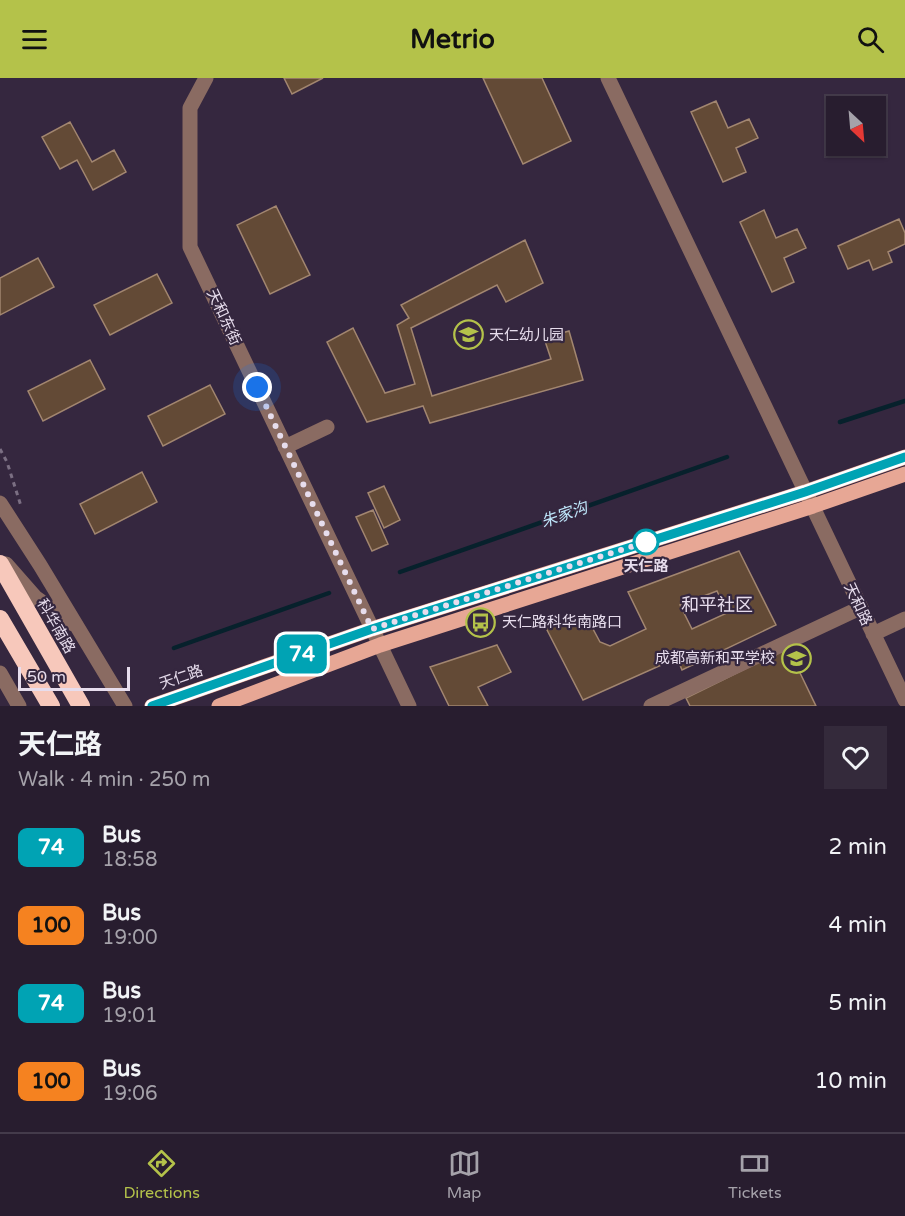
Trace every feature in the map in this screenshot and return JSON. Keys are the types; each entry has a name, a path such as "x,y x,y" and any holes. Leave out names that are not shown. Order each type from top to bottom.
{"highway":[{"name":"科华南路","path":"0,564 81,706"},
{"path":"0,619 51,706"}],"main road":[{"name":"天仁路","path":"152,706 372,629 805,492 905,457"},
{"path":"219,706 380,645 813,506 905,474"}],"street":[{"name":"天和东街","path":"206,78 190,108 190,247 409,706"},
{"name":"天和路","path":"608,78 905,700"},
{"path":"285,447 327,427"},
{"path":"0,503 125,706"},
{"path":"0,558 35,597 78,627"},
{"path":"651,706 860,608"},
{"path":"873,634 905,619"},
{"path":"0,673 19,706"}],"building":[{"path":"284,78 323,78 292,94"},
{"path":"483,78 542,78 571,141 523,164"},
{"path":"716,101 728,128 749,119 758,138 736,148 746,172 723,182 691,112"},
{"path":"70,122 92,162 114,150 126,172 93,190 77,160 60,169 42,137"},
{"path":"276,206 310,275 270,294 237,225"},
{"path":"764,210 776,238 797,229 806,248 784,258 794,282 772,292 740,222"},
{"path":"899,219 905,233 905,244 888,252 892,262 873,270 869,260 848,269 838,246"},
{"path":"525,240 543,283 506,302 497,285 411,328 432,396 551,359 544,338 569,331 583,380 430,423 423,406 367,422 327,342 353,328 385,393 415,384 397,325 409,318 401,305"},
{"path":"38,258 54,287 0,315 0,278"},
{"path":"157,274 172,303 110,335 94,305"},
{"path":"90,360 105,389 43,421 28,391"},
{"path":"210,385 225,414 163,446 148,416"},
{"path":"142,472 157,502 95,534 80,504"},
{"path":"384,486 400,520 384,528 368,493"},
{"path":"373,510 388,544 372,551 356,517"},
{"path":"739,551 776,625 682,670 677,658 583,700 546,628 586,616 600,642 610,646 646,629 628,592","holes":["717,591 727,613 692,629 680,605"]},
{"path":"497,645 511,672 478,687 488,706 449,706 430,667"},
{"path":"788,648 816,706 690,706 686,698"}],"waterway":[{"name":"朱家沟","path":"840,422 905,401"},
{"name":"朱家沟","path":"400,572 727,457"},
{"name":"朱家沟","path":"174,648 329,593"}],"bus line":[{"name":"74","path":"152,706 372,629 805,492 905,457"}],"place":[{"name":"天仁幼儿园","path":"468,335"},
{"name":"天仁路","path":"646,542"},
{"name":"天仁路科华南路口","path":"481,622"},
{"name":"成都高新和平学校","path":"796,658"}],"district":[{"name":"和平社区","path":"717,605"}],"route":[{"path":"257,387 372,629 646,542"}]}
